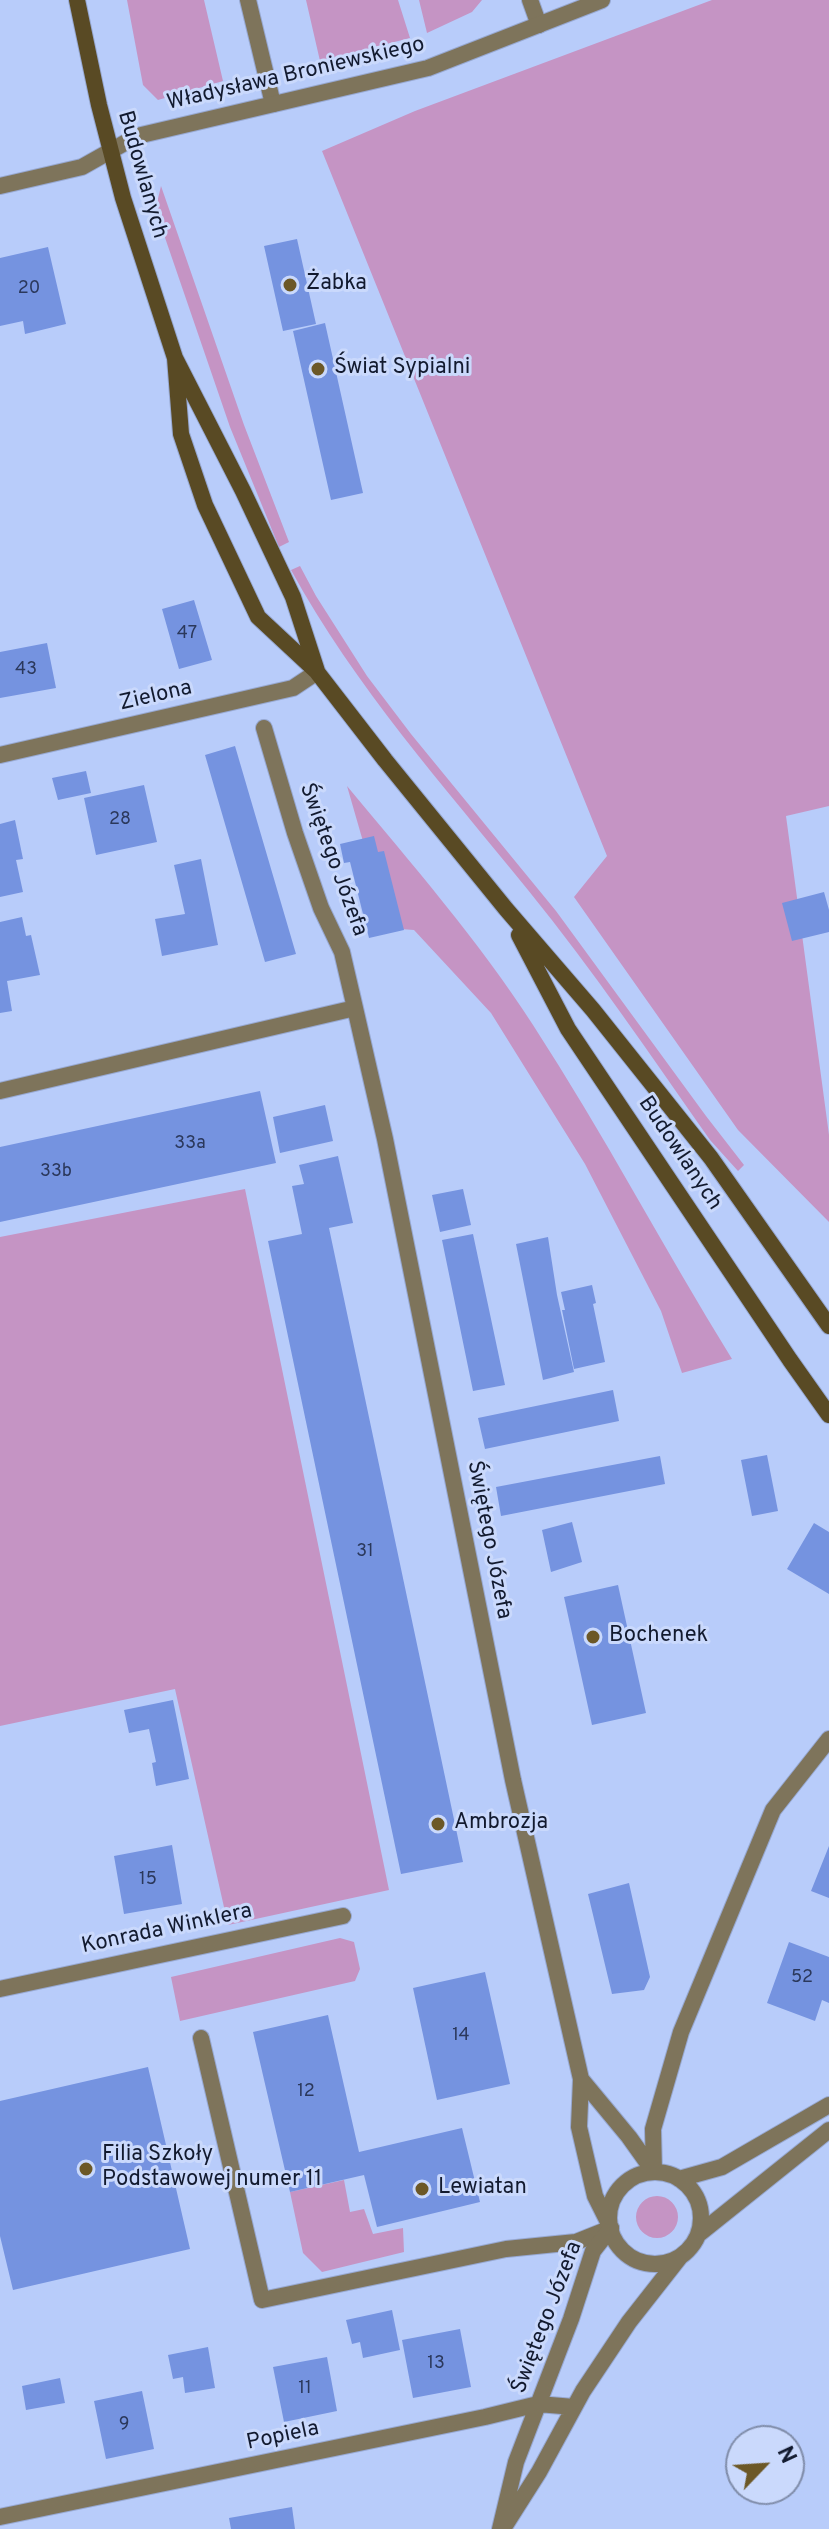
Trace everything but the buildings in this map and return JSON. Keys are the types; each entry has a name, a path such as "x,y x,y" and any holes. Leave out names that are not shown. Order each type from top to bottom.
{"street":[{"name":"Budowlanych","path":"77,0 110,151 175,358 293,597 317,672"},
{"path":"248,0 273,104"},
{"path":"530,0 539,25"},
{"name":"Władysława Broniewskiego","path":"0,186 82,167 137,136 428,68 602,0"},
{"name":"Budowlanych","path":"175,358 181,434 205,505 258,617 317,672 506,909 593,1010 711,1158 829,1326"},
{"name":"Zielona","path":"0,755 293,688 317,672"},
{"name":"Świętego Józefa","path":"264,728 321,908 342,952 389,1154 513,1780 581,2079 579,2127 595,2196 611,2228 593,2251 571,2319 516,2462 502,2529"},
{"name":"Budowlanych","path":"506,909 568,1029 829,1415"},
{"path":"0,1091 355,1008"},
{"path":"654,2172 655,2120 681,2032 773,1810 829,1739"},
{"name":"Konrada Winklera","path":"0,1989 343,1916"},
{"path":"201,2038 262,2300 506,2249 576,2242 611,2228"},
{"name":"Świętego Józefa","path":"581,2079 612,2114 654,2172"},
{"path":"679,2179 722,2167 829,2105"},
{"path":"699,2234 701,2213 698,2203 687,2185 666,2174 654,2172 633,2178 618,2192 610,2213 611,2228 618,2244 638,2260 655,2264 680,2257 699,2234 829,2130"},
{"name":"Świętego Józefa","path":"502,2529 616,2342 680,2257"},
{"name":"Popiela","path":"0,2517 538,2404 574,2407"}],"shaded area":[{"path":"127,0 204,0 223,81 158,100 143,85"},
{"path":"306,0 398,0 410,38 320,61"},
{"path":"419,0 482,0 472,12 427,33"},
{"path":"712,0 829,0 829,806 786,816 829,1135 829,1222 738,1130 574,897 607,856 322,151 415,111"},
{"path":"161,186 244,425 289,542 279,547 230,427 161,226 157,203"},
{"path":"300,566 367,676 556,911 744,1165 738,1171 710,1140 552,920 433,774 343,655 291,570"},
{"path":"347,786 444,903 512,994 559,1066 732,1359 682,1373 661,1311 585,1164 491,1013 414,930 388,928"},
{"path":"245,1189 389,1890 228,1925 175,1689 0,1726 0,1237"},
{"path":"340,1938 354,1942 360,1969 355,1981 180,2021 171,1977"},
{"path":"344,2180 350,2212 364,2209 373,2234 403,2228 404,2252 322,2272 303,2253 290,2192"},
{"path":"657,2196 672,2202 678,2217 672,2232 657,2238 642,2232 636,2217 642,2202"}],"place":[{"name":"Żabka","path":"290,285"},
{"name":"Świat Sypialni","path":"318,369"},
{"name":"Bochenek","path":"593,1637"},
{"name":"Ambrozja","path":"438,1824"},
{"name":"Filia Szkoły Podstawowej numer 11","path":"86,2169"},
{"name":"Lewiatan","path":"422,2189"}]}
